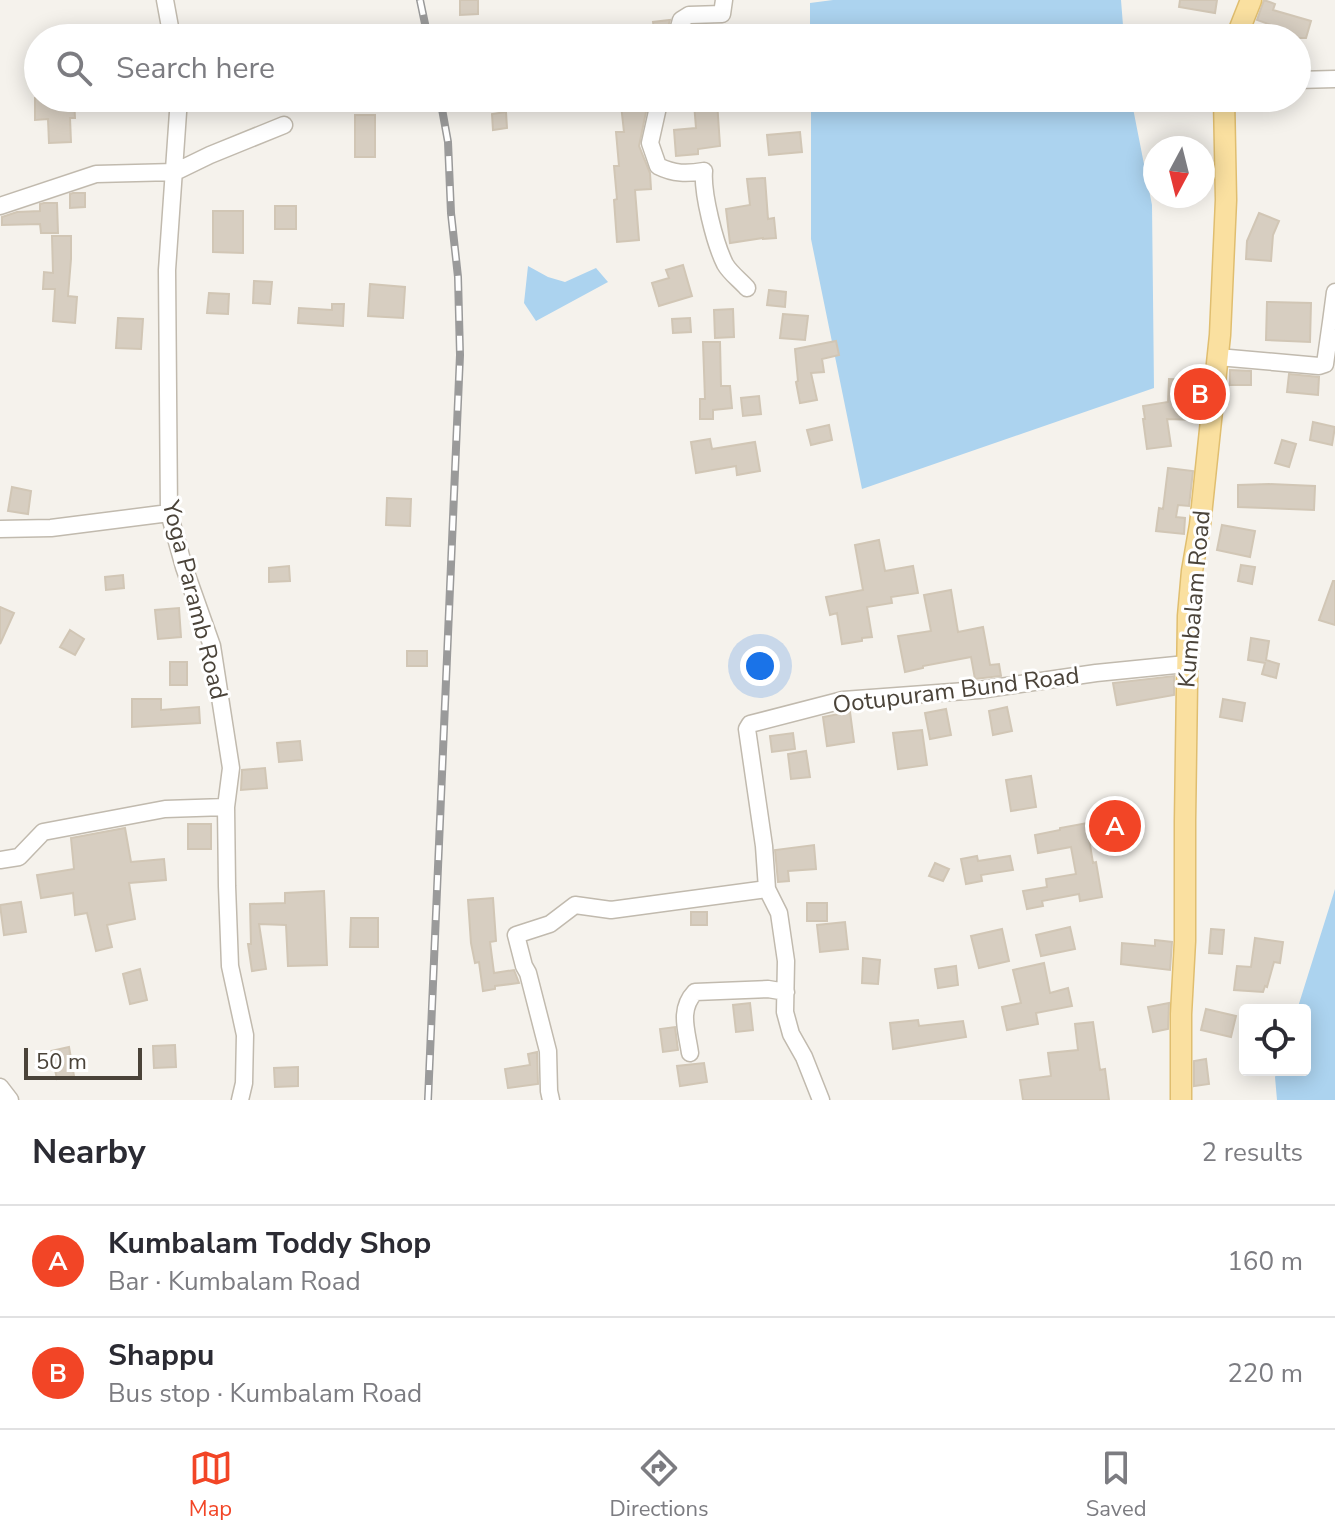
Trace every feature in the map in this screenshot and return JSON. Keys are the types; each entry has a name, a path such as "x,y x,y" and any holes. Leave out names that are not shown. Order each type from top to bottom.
{"main road":[{"path":"1242,24 1251,0"},
{"name":"Kumbalam Road","path":"1181,1100 1186,664 1192,571 1218,357 1226,200 1224,112"}],"street":[{"path":"165,0 169,24"},
{"path":"680,24 689,15 722,14 724,0"},
{"path":"1311,80 1335,79"},
{"name":"Yoga Paramb Road","path":"178,112 167,270 169,513 212,646 231,768 226,807 227,886 230,966 245,1035 244,1083 240,1100"},
{"path":"657,112 650,143 658,166 685,174 704,171 703,184 726,265 747,288"},
{"path":"0,206 96,174 175,172 284,125"},
{"path":"1218,357 1325,364 1335,292"},
{"path":"0,529 51,528 169,513"},
{"name":"Ootupuram Bund Road","path":"767,889 747,729 750,724 843,700 979,690 1186,664"},
{"path":"0,860 19,857 43,832 165,809 226,807"},
{"path":"551,1100 548,1051 516,935 550,924 575,905 611,910 767,889 779,913 786,961 785,1012 791,1034 821,1100"},
{"path":"690,1053 684,1016 687,1001 695,992 768,989 786,992"},
{"path":"0,1087 10,1100"}],"water":[{"path":"833,0 1121,0 1123,24 810,24 810,3"},
{"path":"811,112 1134,112 1143,159 1143,208 1152,208 1154,388 862,489 811,239"},
{"path":"528,266 565,282 596,268 608,282 536,321 524,303"},
{"path":"1335,889 1335,1100 1277,1100 1275,1076 1311,1076 1311,1004 1299,1004"}],"building":[{"path":"460,0 478,0 478,14 460,15"},
{"path":"1180,0 1217,0 1215,13 1179,7"},
{"path":"1264,0 1275,4 1273,10 1311,21 1310,24 1269,24 1257,20"},
{"path":"670,20 669,24 653,22"},
{"path":"35,112 75,112 75,118 70,118 71,142 49,143 48,119 35,120"},
{"path":"506,112 507,128 493,130 492,114"},
{"path":"622,112 646,112 639,146 650,173 651,189 635,190 639,240 617,242 614,166 619,166 616,132 624,132"},
{"path":"695,112 718,112 720,146 698,149 698,154 676,156 674,130 696,128"},
{"path":"355,115 375,115 375,157 355,157"},
{"path":"800,132 802,152 769,155 767,135"},
{"path":"765,178 768,219 774,218 776,238 730,243 726,209 750,205 747,179"},
{"path":"85,193 85,207 70,208 70,194"},
{"path":"57,203 58,233 41,233 40,224 2,225 2,217 17,212 40,211 40,204"},
{"path":"275,206 296,206 296,229 275,229"},
{"path":"213,211 243,211 243,253 213,252"},
{"path":"1259,213 1279,221 1273,235 1271,261 1246,259 1247,241"},
{"path":"52,236 71,236 68,296 77,297 75,323 53,321 55,289 43,289 44,272 53,273"},
{"path":"683,265 692,296 659,306 652,283 669,278 666,270"},
{"path":"254,281 272,282 270,304 253,303"},
{"path":"370,284 405,287 403,318 368,316"},
{"path":"769,290 786,292 785,307 767,305"},
{"path":"209,293 229,294 228,314 207,313"},
{"path":"1267,302 1311,303 1310,342 1266,340"},
{"path":"332,304 344,304 343,326 298,323 299,308 332,310"},
{"path":"733,309 734,337 715,338 714,310"},
{"path":"783,314 808,316 805,340 780,338"},
{"path":"118,318 143,319 141,349 116,348"},
{"path":"690,318 691,332 673,333 672,319"},
{"path":"836,341 839,355 822,359 824,372 811,373 817,400 800,403 795,349"},
{"path":"703,342 720,342 721,386 730,386 732,408 713,410 713,419 700,419 700,399 705,399"},
{"path":"1230,370 1251,371 1251,385 1230,385"},
{"path":"1289,374 1319,377 1318,395 1287,392"},
{"path":"1169,379 1191,380 1189,403 1200,403 1198,420 1167,419 1171,446 1147,449 1143,406 1168,402"},
{"path":"759,396 761,414 743,416 741,398"},
{"path":"1313,422 1335,427 1332,445 1310,440"},
{"path":"829,425 832,440 811,445 807,430"},
{"path":"710,439 712,449 755,442 760,471 737,475 736,466 696,473 691,442"},
{"path":"1282,440 1296,444 1289,467 1275,463"},
{"path":"1168,468 1193,471 1189,506 1178,505 1176,517 1185,518 1184,534 1156,531 1159,508 1163,509"},
{"path":"1238,485 1315,486 1314,510 1238,507"},
{"path":"12,487 31,491 28,514 8,511"},
{"path":"387,498 411,499 410,526 386,525"},
{"path":"1222,525 1255,531 1250,557 1217,550"},
{"path":"879,540 885,571 913,566 918,593 891,597 892,603 867,607 872,637 842,644 837,613 830,615 826,597 863,590 855,545"},
{"path":"1241,565 1255,567 1252,584 1238,581"},
{"path":"289,566 290,581 269,582 269,568"},
{"path":"123,575 124,588 106,590 105,577"},
{"path":"1335,581 1335,625 1319,620"},
{"path":"951,590 958,632 983,627 990,665 999,664 1001,676 975,679 971,657 905,672 898,636 931,631 924,595"},
{"path":"0,607 14,613 0,644"},
{"path":"179,608 181,637 158,639 155,610"},
{"path":"70,630 84,639 75,655 60,647"},
{"path":"1251,638 1269,641 1266,660 1279,664 1276,678 1262,674 1265,663 1248,660"},
{"path":"407,651 427,651 427,666 407,666"},
{"path":"170,662 187,662 187,685 170,685"},
{"path":"1174,676 1174,695 1117,705 1113,683"},
{"path":"132,699 161,699 161,710 199,707 200,723 132,727"},
{"path":"1223,699 1245,703 1242,721 1220,717"},
{"path":"1007,707 1012,731 993,735 989,711"},
{"path":"946,709 951,735 930,739 925,713"},
{"path":"850,712 854,742 827,746 823,717"},
{"path":"922,730 927,765 898,769 893,733"},
{"path":"793,733 795,749 772,752 770,736"},
{"path":"300,741 302,760 279,762 277,743"},
{"path":"806,751 810,777 791,779 788,754"},
{"path":"265,768 267,788 241,790 242,770"},
{"path":"1031,776 1036,807 1011,811 1006,780"},
{"path":"1131,815 1134,831 1089,839 1102,897 1080,901 1079,894 1042,901 1043,906 1027,909 1023,891 1047,887 1046,879 1076,874 1071,847 1038,853 1035,835"},
{"path":"188,824 211,824 211,849 188,849"},
{"path":"125,828 131,862 164,859 166,880 129,883 135,919 107,925 112,947 96,951 87,913 75,915 73,893 41,898 37,875 74,869 71,838"},
{"path":"814,845 816,869 788,871 789,881 778,882 775,850"},
{"path":"977,856 978,861 1010,856 1013,870 981,875 982,881 966,884 961,859"},
{"path":"935,863 949,869 943,881 929,876"},
{"path":"324,891 327,965 288,966 286,925 259,924 266,969 252,971 248,944 251,944 250,904 285,903 285,893"},
{"path":"493,898 496,941 490,942 494,973 514,970 519,983 483,991 479,962 475,963 471,943 468,900"},
{"path":"21,902 26,932 4,935 0,905"},
{"path":"807,903 827,903 827,921 807,921"},
{"path":"691,912 707,912 707,925 691,925"},
{"path":"351,918 378,918 378,947 350,947"},
{"path":"845,922 848,949 820,952 817,925"},
{"path":"1070,927 1075,949 1041,956 1036,935"},
{"path":"1002,929 1009,961 979,968 971,936"},
{"path":"1211,929 1224,930 1222,954 1209,953"},
{"path":"1255,938 1283,942 1280,963 1274,962 1263,992 1234,990 1237,966 1251,967"},
{"path":"1155,940 1172,942 1170,970 1121,964 1122,943 1155,946"},
{"path":"863,958 880,960 878,984 862,983"},
{"path":"1044,963 1050,993 1068,988 1072,1006 1036,1013 1038,1024 1007,1030 1002,1007 1021,1003 1013,970"},
{"path":"956,966 958,985 938,988 935,969"},
{"path":"140,969 147,1000 130,1004 123,974"},
{"path":"750,1003 753,1030 736,1032 733,1005"},
{"path":"1169,1003 1168,1029 1153,1032 1148,1007"},
{"path":"1206,1009 1236,1016 1231,1037 1201,1030"},
{"path":"918,1020 919,1026 963,1021 966,1037 893,1049 890,1023"},
{"path":"1093,1022 1100,1070 1105,1069 1109,1100 1023,1100 1020,1080 1051,1076 1048,1053 1078,1050 1075,1024"},
{"path":"675,1027 678,1050 663,1052 660,1029"},
{"path":"175,1045 176,1067 154,1068 153,1046"},
{"path":"69,1047 74,1076 57,1079 51,1051"},
{"path":"537,1052 538,1084 508,1088 505,1069 530,1065 528,1054"},
{"path":"1206,1059 1209,1084 1194,1086 1194,1061"},
{"path":"704,1063 707,1082 680,1086 677,1066"},
{"path":"298,1067 298,1086 275,1087 274,1068"}],"railway":[{"path":"420,0 425,24"},
{"path":"428,1100 460,355 458,277 448,142 443,112"}],"place":[{"name":"Shappu","path":"1200,394"},
{"name":"Kumbalam Toddy Shop","path":"1115,826"}]}
